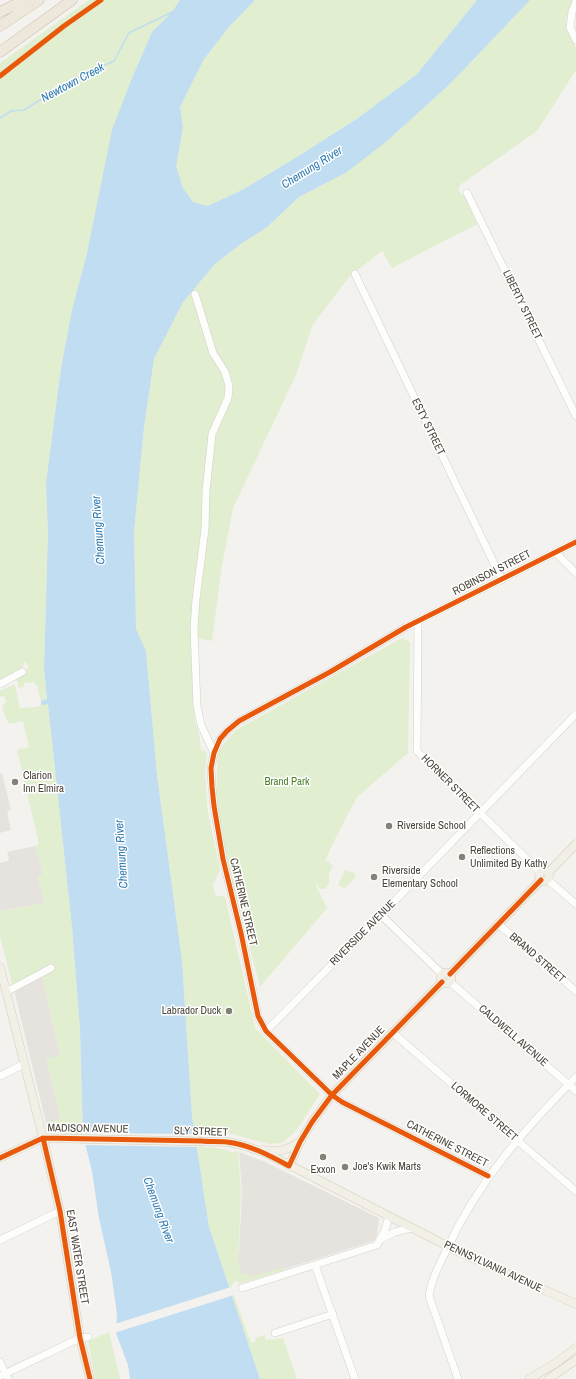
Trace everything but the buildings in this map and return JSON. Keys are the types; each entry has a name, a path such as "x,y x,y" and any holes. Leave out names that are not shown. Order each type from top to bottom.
{"highway":[{"path":"0,12 24,0"},
{"path":"0,26 39,0"},
{"path":"0,44 71,0"},
{"path":"0,52 71,0"}],"main road":[{"name":"MAPLE AVENUE","path":"289,1166 300,1142 312,1122 332,1095 576,844"},
{"name":"EAST WATER STREET","path":"0,967 44,1138 60,1211 84,1338 90,1379"},
{"name":"MADISON AVENUE","path":"0,1158 44,1138 156,1140"},
{"name":"SLY STREET","path":"156,1140 228,1142 258,1150 389,1216"},
{"path":"258,1150 278,1151 287,1149 300,1142"},
{"name":"PENNSYLVANIA AVENUE","path":"389,1216 448,1246 576,1304"},
{"path":"529,1379 576,1348"},
{"path":"548,1379 576,1360"}],"street":[{"path":"576,1 572,12 570,28 576,40"},
{"name":"LIBERTY STREET","path":"467,193 576,416"},
{"name":"ESTY STREET","path":"355,274 502,580"},
{"path":"195,294 213,353 225,372 229,386 228,398 212,434 206,491 205,529 194,629 197,706 201,725 214,753"},
{"name":"ROBINSON STREET","path":"418,622 576,542"},
{"path":"555,552 576,573"},
{"name":"CATHERINE STREET","path":"418,622 239,721 227,731 220,739 214,753 211,768 214,806 223,859 241,933 258,1016 266,1031 332,1095 342,1102 488,1176"},
{"name":"HORNER STREET","path":"418,622 417,751 544,876 576,904"},
{"path":"0,684 22,672"},
{"name":"RIVERSIDE AVENUE","path":"266,1031 576,714"},
{"name":"CALDWELL AVENUE","path":"381,915 446,978 576,1091"},
{"name":"BRAND STREET","path":"498,924 576,991"},
{"path":"6,992 51,968"},
{"name":"LORMORE STREET","path":"393,1033 576,1191"},
{"path":"0,1076 24,1064"},
{"path":"458,1379 429,1296 430,1285 472,1200 488,1176 516,1140 576,1077"},
{"path":"0,1240 60,1211"},
{"path":"242,1288 377,1245 381,1239 389,1216"},
{"path":"381,1239 395,1232 411,1228"},
{"path":"315,1265 355,1379"},
{"path":"275,1334 332,1314"},
{"path":"0,1362 5,1376 84,1338"}],"shaded area":[{"path":"2,773 11,810 7,812 11,830 0,833 0,774"},
{"path":"35,846 43,874 38,877 44,903 1,911 0,863 8,861 9,859 7,852"},
{"path":"42,976 60,1055 46,1059 61,1119 46,1123 14,990"},
{"path":"239,1152 263,1161 379,1218 376,1240 241,1283 235,1255 239,1252 242,1191"}],"green space":[{"path":"89,0 180,0 172,12 152,32 132,78 72,310 61,368 46,483 48,533 44,668 47,700 41,701 37,686 34,682 24,683 24,687 19,688 16,678 26,672 28,666 26,662 24,662 22,672 0,684 0,63"},
{"path":"255,0 477,0 417,74 358,118 244,189 208,206 193,202 183,188 175,166 183,127 180,107 204,59 229,27"},
{"path":"530,0 574,0 566,19 566,26 576,48 576,70 537,131 460,185 458,191 465,197 477,224 392,268 382,251 350,276 313,324 296,375 233,508 221,571 212,641 192,637 192,678 195,721 199,733 201,750 207,752 205,776 208,813 220,870 213,884 215,895 225,897 255,1028 320,1094 295,1132 282,1143 269,1144 228,1133 227,1129 218,1136 202,1135 202,1147 222,1149 232,1153 235,1151 238,1152 241,1191 238,1262 242,1275 248,1274 250,1277 284,1267 285,1270 239,1284 237,1281 234,1282 231,1287 251,1343 256,1341 255,1338 265,1335 266,1340 283,1338 297,1379 260,1379 209,1227 192,1116 182,961 157,775 146,651 136,629 134,532 144,427 154,359 183,302 215,264 242,243 266,228 299,197 347,172 387,141 450,84"},
{"name":"Brand Park","path":"402,638 410,642 408,753 357,797 332,845 325,862 327,861 333,866 329,873 329,885 324,889 320,889 317,884 316,886 327,908 260,987 229,868 216,800 218,751 236,730"},
{"path":"15,685 20,708 36,707 48,703 72,927 80,1028 83,1135 51,1132 48,1129 46,1123 61,1118 46,1059 60,1054 42,976 12,984 0,936 0,908 2,911 44,903 38,877 43,874 35,846 39,844 17,750 29,747 23,721 9,724 2,709 4,708 2,705 6,702 4,696 0,697 0,691"},
{"path":"345,870 354,873 356,877 344,888 338,885"},
{"path":"109,1332 120,1379 95,1379 88,1341"}],"water":[{"name":"Chemung River","path":"180,0 255,0 229,27 204,59 180,107 183,127 176,166 183,188 193,202 208,206 244,189 300,155 358,118 417,74 477,0 530,0 450,84 387,141 347,172 299,197 266,228 242,243 215,264 183,302 154,359 144,427 134,532 136,629 146,651 157,775 182,961 192,1116 209,1227 260,1379 130,1379 128,1365 116,1333 117,1314 111,1272 99,1218 92,1171 83,1135 80,1028 72,927 48,704 41,705 41,701 47,699 44,668 48,533 46,483 61,368 72,310 87,253 112,130 152,32 172,12"}],"pier":[{"path":"81,1133 197,1134 199,1147 83,1145"},
{"path":"231,1287 234,1295 114,1333 115,1324"}],"waterway":[{"name":"Newtown Creek","path":"0,118 11,111 24,110 70,81 114,61 129,33 173,12"}],"cycle path":[{"path":"0,76 64,26 101,0"},
{"path":"488,1176 342,1102 332,1095 266,1031 258,1016 241,933 223,859 214,806 211,768 214,753 220,739 239,721 330,672 406,627 576,542"},
{"path":"450,974 541,880"},
{"path":"0,1158 43,1138 202,1141 227,1142 244,1145 267,1154 289,1166 300,1142 312,1122 332,1095 442,982"},
{"path":"43,1138 60,1211 80,1338 90,1379"}],"place":[{"name":"Clarion Inn Elmira","path":"15,782"},
{"name":"Riverside School","path":"389,826"},
{"name":"Reflections Unlimited By Kathy","path":"462,857"},
{"name":"Riverside Elementary School","path":"374,877"},
{"name":"Labrador Duck","path":"229,1011"},
{"name":"Exxon","path":"323,1157"},
{"name":"Joe's Kwik Marts","path":"345,1167"}]}
